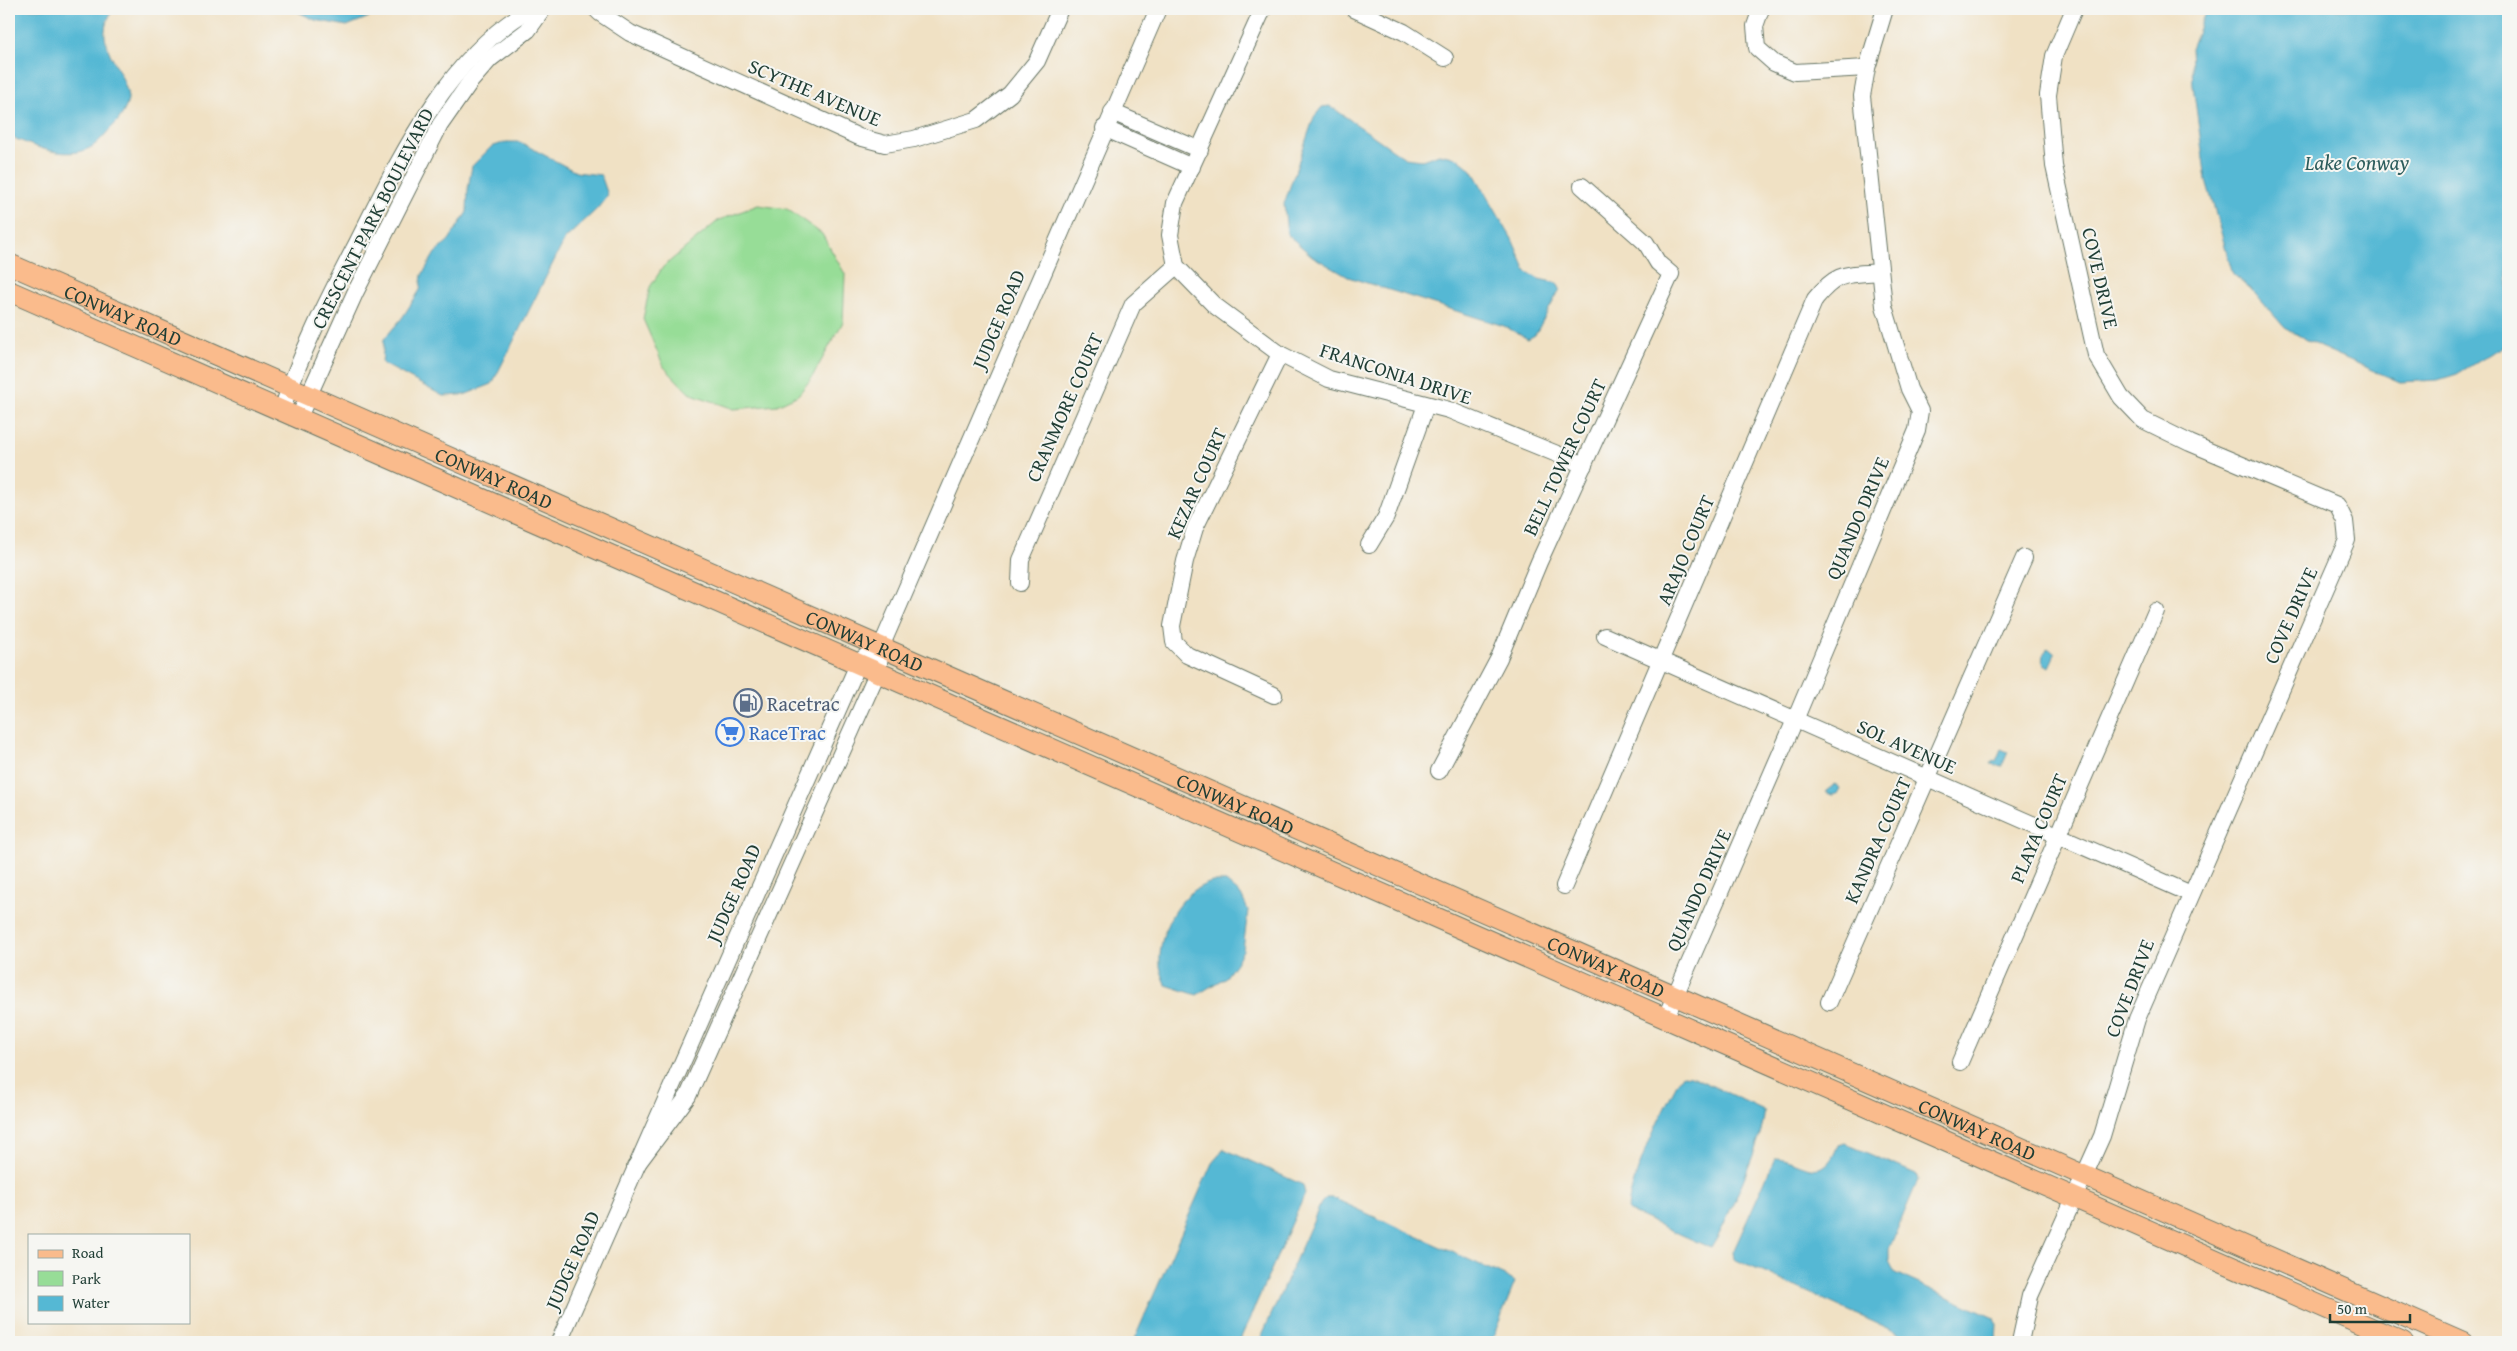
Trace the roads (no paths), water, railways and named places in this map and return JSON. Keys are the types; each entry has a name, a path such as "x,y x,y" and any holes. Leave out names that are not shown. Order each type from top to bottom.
{"main road":[{"name":"CONWAY ROAD","path":"9,264 2463,1342"},
{"name":"CONWAY ROAD","path":"9,291 859,662 2403,1342"},
{"path":"580,540 600,534 630,536"},
{"path":"1319,865 1341,859 1367,860"}],"street":[{"name":"CRESCENT PARK BOULEVARD","path":"291,414 290,386 336,284 418,126 476,53 505,25 531,9"},
{"name":"CRESCENT PARK BOULEVARD","path":"291,414 309,395 355,293 440,125 470,82 490,59 528,30 543,9"},
{"name":"SCYTHE AVENUE","path":"596,9 600,14 630,33 859,137 885,144 914,139 976,120 1010,94 1037,61 1060,9"},
{"name":"JUDGE ROAD","path":"635,1167 688,1096 878,671 880,646 1104,128 1158,9"},
{"path":"1176,266 1170,236 1175,203 1263,9"},
{"path":"1354,9 1404,32 1446,58"},
{"path":"1761,9 1755,26 1757,48 1774,62 1795,72 1867,68"},
{"name":"QUANDO DRIVE","path":"1665,1018 1795,720 1917,430 1920,410 1909,389 1884,306 1862,96 1867,68 1885,9"},
{"name":"COVE DRIVE","path":"2020,1342 2030,1296 2102,1136 2137,1019 2347,540 2345,521 2337,505 2190,443 2143,420 2121,397 2096,355 2054,166 2048,95 2054,56 2074,9"},
{"path":"505,25 517,39"},
{"path":"1112,112 1200,150"},
{"path":"1104,128 1192,167"},
{"path":"1155,150 1162,134"},
{"name":"BELL TOWER COURT","path":"1439,771 1499,658 1539,562 1671,274 1658,263 1646,243 1582,186"},
{"name":"FRANCONIA DRIVE","path":"1176,266 1214,305 1280,354 1329,379 1426,406 1449,410 1584,466"},
{"name":"CRANMORE COURT","path":"1020,583 1021,560 1133,304 1176,266"},
{"name":"ARAJO COURT","path":"1564,886 1815,298 1827,283 1842,275 1880,272"},
{"path":"336,284 355,293"},
{"name":"KEZAR COURT","path":"1274,695 1187,655 1174,642 1172,626 1185,561 1195,528 1280,354"},
{"path":"1369,545 1386,517 1426,406"},
{"name":"KANDRA COURT","path":"1829,1002 2024,558"},
{"name":"PLAYA COURT","path":"1960,1062 2156,611"},
{"name":"SOL AVENUE","path":"1605,636 2191,894"},
{"name":"JUDGE ROAD","path":"559,1342 859,662 880,646"}],"water":[{"path":"9,9 114,9 107,21 106,43 121,75 128,102 117,121 93,146 83,151 62,153 40,148 9,136"},
{"path":"292,9 389,9 347,26 315,20"},
{"name":"Lake Conway","path":"2211,9 2508,9 2508,343 2457,374 2438,380 2400,382 2320,347 2285,328 2250,288 2233,274 2206,180 2193,85 2191,48 2205,13"},
{"path":"1330,106 1405,158 1422,160 1439,154 1457,158 1472,170 1512,239 1526,271 1539,279 1557,283 1560,289 1535,335 1528,339 1504,326 1348,277 1312,256 1287,234 1284,204 1314,117 1322,107"},
{"path":"506,142 520,142 576,172 601,175 608,195 597,209 565,239 492,384 464,395 443,396 382,363 384,339 402,318 420,290 422,275 435,253 449,240 467,212 472,166 491,147"},
{"path":"2048,648 2055,654 2049,667 2043,663 2044,653"},
{"path":"2001,749 2008,752 2002,766 1991,764 1993,760 1996,761"},
{"path":"1835,784 1840,788 1837,794 1832,795 1825,792"},
{"path":"1212,882 1226,882 1241,895 1248,910 1243,950 1226,977 1197,995 1166,985 1160,966 1160,953 1166,927 1180,904 1200,887"},
{"path":"1682,1075 1691,1076 1764,1110 1759,1137 1752,1157 1735,1201 1711,1248 1628,1211 1634,1181 1641,1162 1658,1122"},
{"path":"1844,1143 1916,1174 1918,1180 1889,1249 1889,1261 1895,1273 1994,1318 1997,1324 1996,1342 1918,1342 1734,1259 1733,1252 1775,1158 1785,1159 1811,1168 1818,1168 1825,1165 1832,1158 1838,1145"},
{"path":"1224,1149 1303,1185 1305,1194 1239,1342 1133,1342 1212,1163"},
{"path":"1326,1198 1333,1198 1515,1282 1491,1342 1259,1342 1321,1203"}],"place":[{"name":"Racetrac","path":"748,703"},
{"name":"RaceTrac","path":"730,732"}]}
